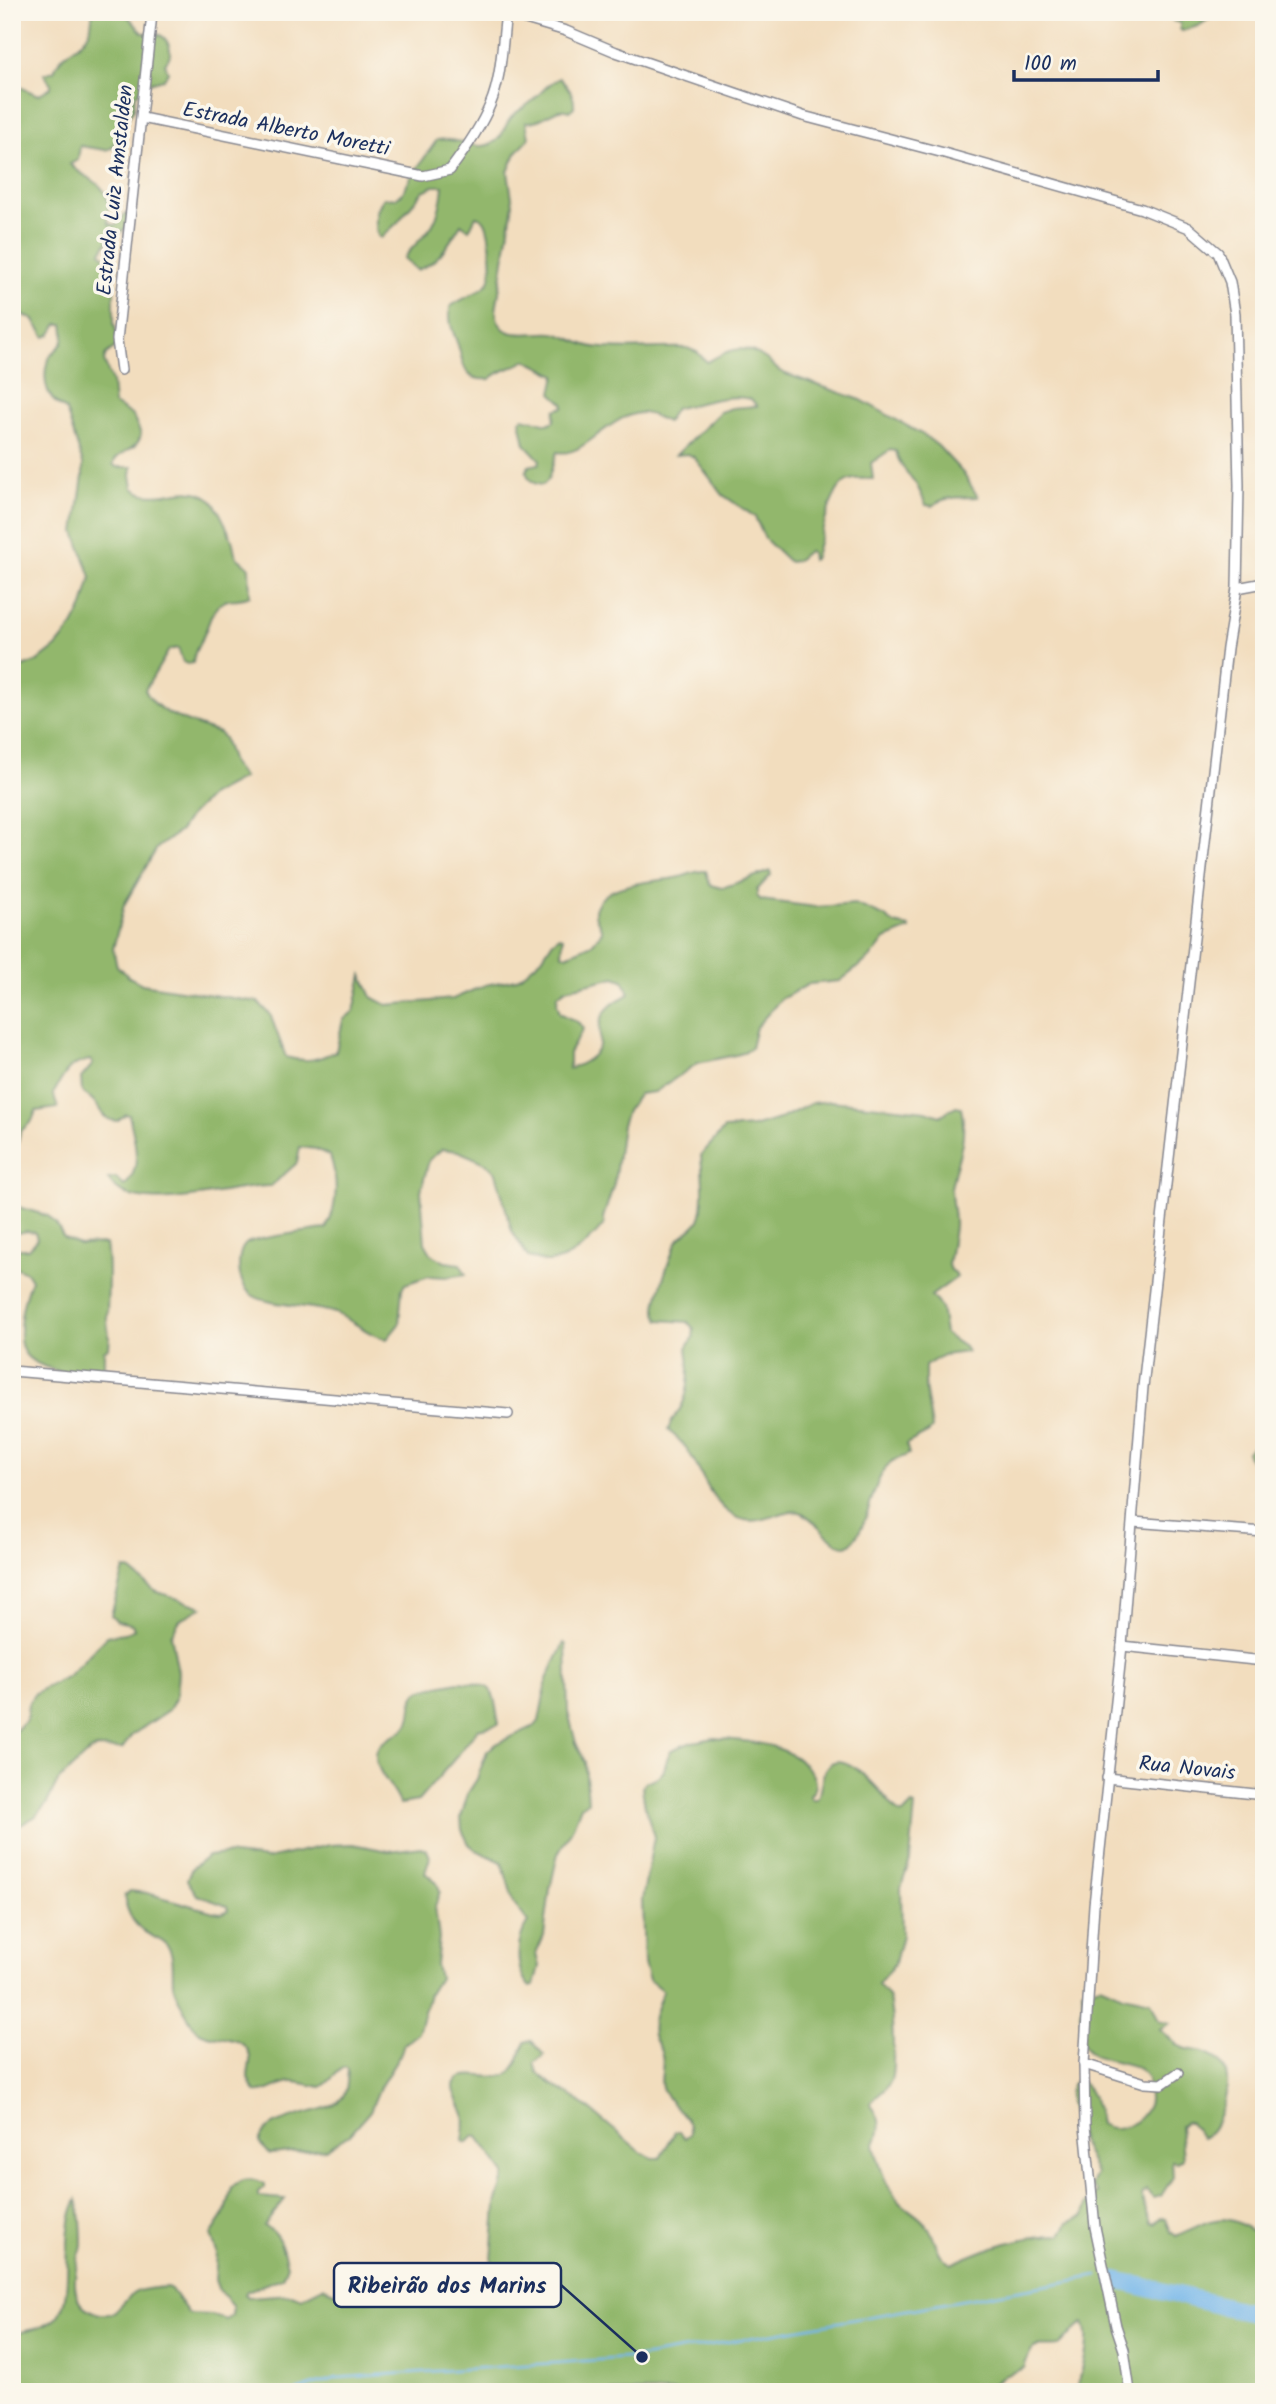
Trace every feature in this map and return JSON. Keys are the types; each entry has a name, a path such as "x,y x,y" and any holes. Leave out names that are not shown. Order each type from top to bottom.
{"street":[{"path":"128,12 152,15 181,12"},
{"path":"504,13 566,31 617,52 803,116 1142,209 1189,228 1218,253 1230,282 1235,314 1237,370 1237,588 1227,648 1143,1387 1122,1646 1094,1905 1084,2064 1085,2126 1095,2227 1116,2326 1124,2350 1130,2392"},
{"name":"Estrada Alberto Moretti","path":"142,118 423,176 450,170 482,123 495,87 504,13"},
{"name":"Estrada Luiz Amstalden","path":"121,370 117,340 152,15"},
{"path":"1237,588 1264,583"},
{"path":"12,1371 508,1414"},
{"path":"1133,1522 1264,1532"},
{"path":"1122,1646 1264,1661"},
{"name":"Rua Novais","path":"1107,1778 1264,1796"},
{"path":"12,1955 12,1973"},
{"path":"1084,2064 1145,2083 1163,2084 1178,2073"}],"green space":[{"path":"93,12 124,12 143,33 161,35 170,51 165,63 168,72 164,79 149,83 135,96 134,109 112,148 105,150 80,146 78,160 70,164 104,191 108,200 109,224 116,225 125,214 129,214 128,227 108,241 101,252 114,269 114,323 119,342 106,354 104,361 112,382 114,404 133,416 141,434 136,444 113,464 116,467 132,467 133,488 141,493 160,495 190,491 208,497 225,524 236,555 249,568 250,596 222,602 212,615 196,649 193,663 183,662 178,648 169,650 145,690 158,706 167,712 219,733 224,738 232,763 243,778 211,795 189,817 180,831 157,848 124,905 113,949 117,966 142,984 258,1002 270,1014 286,1057 305,1060 336,1051 343,1020 354,1011 362,975 372,997 387,1005 453,999 485,985 516,979 542,958 553,941 560,936 563,938 562,954 567,955 592,944 602,932 595,914 602,898 621,887 633,884 706,871 710,885 722,888 770,871 771,875 757,890 757,896 761,900 816,907 855,904 910,929 885,939 871,957 840,981 809,984 781,999 756,1027 751,1048 740,1054 698,1063 655,1092 639,1094 627,1111 622,1125 614,1184 603,1218 605,1223 571,1255 554,1262 528,1257 512,1231 496,1173 486,1163 458,1151 442,1149 429,1160 421,1191 425,1243 432,1255 445,1262 460,1264 466,1274 429,1276 405,1284 402,1289 399,1324 387,1339 374,1335 335,1313 259,1299 249,1292 241,1279 240,1257 247,1243 326,1229 336,1193 330,1156 316,1149 300,1147 297,1163 271,1186 159,1199 138,1198 120,1191 108,1179 116,1178 124,1186 134,1171 136,1152 129,1115 126,1114 117,1121 106,1118 93,1100 82,1092 81,1078 93,1064 90,1060 71,1068 64,1076 53,1094 58,1108 36,1111 32,1121 20,1132 17,1148 12,1142 12,671 38,661 56,647 73,626 83,607 91,577 75,532 83,464 66,410 51,396 45,378 49,358 63,340 63,324 58,324 50,335 45,337 33,319 12,310 12,77 20,87 38,95 51,87 44,74 54,71 61,58 88,34","holes":["615,977 623,980 630,994 604,1013 597,1050 587,1060 569,1069 569,1053 583,1029 579,1023 560,1013 558,995 566,989"]},
{"path":"1170,12 1220,12 1198,26 1182,31 1180,23 1173,21"},
{"path":"560,78 572,95 574,107 569,111 559,110 539,120 526,122 529,138 516,153 508,172 513,204 496,311 503,328 517,334 553,333 594,347 687,348 697,352 707,362 729,351 750,351 766,359 783,373 861,400 925,436 963,473 978,497 960,497 937,502 933,506 926,505 896,451 890,450 871,463 873,479 852,479 839,488 830,506 814,559 812,560 811,552 808,551 796,561 789,562 765,539 755,517 723,495 694,457 688,454 676,455 720,412 757,406 751,399 741,398 723,398 676,408 667,422 644,413 628,416 577,449 557,452 548,480 543,485 530,480 526,471 529,466 539,464 540,460 525,444 520,420 523,418 548,424 554,421 555,410 564,407 552,393 556,375 526,360 490,379 474,378 463,365 451,322 450,307 480,290 490,278 491,253 485,222 476,216 469,230 461,224 437,257 417,270 404,258 433,224 443,186 434,186 423,191 381,238 378,236 376,216 384,198 395,198 402,194 437,140 478,146 495,142 514,115 532,102 550,83"},
{"path":"831,1101 926,1111 940,1116 956,1106 961,1107 963,1119 961,1149 951,1188 954,1226 948,1265 957,1277 931,1296 941,1307 945,1334 967,1352 943,1355 925,1366 925,1387 932,1428 906,1444 909,1454 892,1461 883,1471 857,1536 845,1546 833,1540 800,1512 792,1511 748,1521 721,1506 687,1449 668,1430 687,1392 687,1348 693,1338 694,1329 688,1322 660,1320 656,1312 661,1285 676,1244 697,1223 701,1214 701,1155 724,1129 753,1127 782,1118 812,1103"},
{"path":"12,1205 48,1216 64,1238 79,1245 106,1244 109,1347 104,1351 104,1367 100,1376 63,1373 36,1363 25,1353 20,1329 24,1298 31,1280 26,1272 15,1267 13,1256 16,1249 28,1249 37,1239 35,1232 12,1234"},
{"path":"1264,1438 1264,1486 1259,1493 1256,1491 1257,1469 1247,1451"},
{"path":"124,1569 131,1571 155,1591 202,1607 180,1620 171,1635 178,1672 176,1697 169,1710 132,1735 122,1749 97,1748 90,1751 58,1781 47,1803 36,1816 12,1830 12,1734 26,1720 28,1704 35,1693 68,1676 107,1636 134,1629 132,1624 117,1621 111,1615"},
{"path":"564,1643 568,1712 576,1743 585,1762 588,1802 581,1806 558,1853 544,1936 536,1954 539,1966 534,1986 530,1987 521,1973 518,1955 528,1922 514,1903 502,1862 469,1844 462,1830 461,1817 468,1793 477,1779 487,1751 535,1726 539,1721 547,1679"},
{"path":"458,1682 480,1684 491,1690 499,1724 478,1729 418,1801 400,1804 379,1768 377,1750 384,1741 407,1726 416,1694 429,1688"},
{"path":"714,1738 753,1742 790,1754 801,1761 812,1774 815,1784 810,1796 812,1799 817,1799 819,1795 826,1768 834,1762 844,1762 865,1776 898,1812 903,1814 912,1805 915,1806 910,1860 901,1887 902,1935 895,1963 878,1984 890,2004 893,2038 891,2080 870,2104 879,2119 874,2146 886,2181 899,2201 925,2223 942,2256 951,2264 1004,2244 1032,2237 1061,2235 1068,2223 1084,2216 1086,2204 1097,2193 1091,2185 1096,2173 1080,2139 1071,2109 1071,2086 1078,2080 1091,2094 1100,2124 1121,2127 1134,2122 1145,2112 1149,2097 1144,2074 1138,2068 1095,2055 1083,2043 1080,2030 1082,1990 1100,1985 1123,1995 1151,2001 1159,2020 1170,2023 1160,2029 1173,2042 1184,2048 1203,2052 1219,2061 1226,2074 1227,2089 1216,2125 1202,2138 1190,2122 1180,2126 1183,2158 1178,2162 1172,2161 1173,2177 1161,2196 1153,2198 1146,2190 1142,2198 1151,2223 1154,2224 1161,2218 1166,2219 1171,2232 1176,2236 1221,2219 1240,2224 1264,2240 1264,2392 1075,2392 1087,2348 1084,2323 1059,2346 1040,2346 1033,2349 1024,2368 1001,2377 985,2392 12,2392 12,2336 47,2324 57,2317 63,2307 69,2229 77,2200 82,2244 75,2273 76,2294 83,2305 98,2313 113,2312 137,2291 167,2287 189,2314 211,2315 226,2320 232,2315 233,2306 219,2291 215,2280 217,2253 211,2235 226,2212 232,2187 248,2180 264,2184 258,2197 285,2199 264,2226 277,2237 287,2265 282,2278 247,2291 245,2294 248,2297 292,2294 301,2298 323,2287 347,2297 367,2299 388,2294 411,2281 433,2297 449,2301 473,2292 491,2274 496,2205 505,2174 478,2137 474,2136 467,2143 463,2141 465,2117 454,2088 455,2081 460,2077 507,2075 516,2064 525,2042 531,2040 544,2055 534,2063 537,2072 578,2100 642,2153 660,2158 675,2132 685,2138 690,2134 690,2127 684,2116 662,2088 663,2059 652,2030 663,1991 649,1980 644,1963 642,1900 654,1837 642,1788 645,1782 662,1773 671,1750"},
{"path":"352,1844 389,1851 421,1847 427,1850 430,1857 425,1873 437,1883 440,1891 435,1907 439,1938 436,1965 439,1978 429,1994 418,2033 404,2044 370,2111 350,2134 325,2149 270,2154 259,2143 263,2133 282,2121 340,2100 346,2090 348,2069 342,2069 321,2087 293,2082 255,2092 248,2077 248,2051 237,2041 207,2035 195,2028 174,1988 170,1951 164,1943 144,1932 136,1924 129,1914 124,1896 130,1891 147,1893 222,1913 228,1910 227,1906 197,1895 187,1880 192,1868 208,1856 225,1854 267,1859 329,1845"}],"waterway":[{"path":"12,1459 17,1454"},
{"path":"294,2392 336,2378 642,2357 1098,2276"},
{"path":"1116,2280 1264,2316"}],"place":[{"name":"Ribeirão dos Marins","path":"642,2357"}]}
